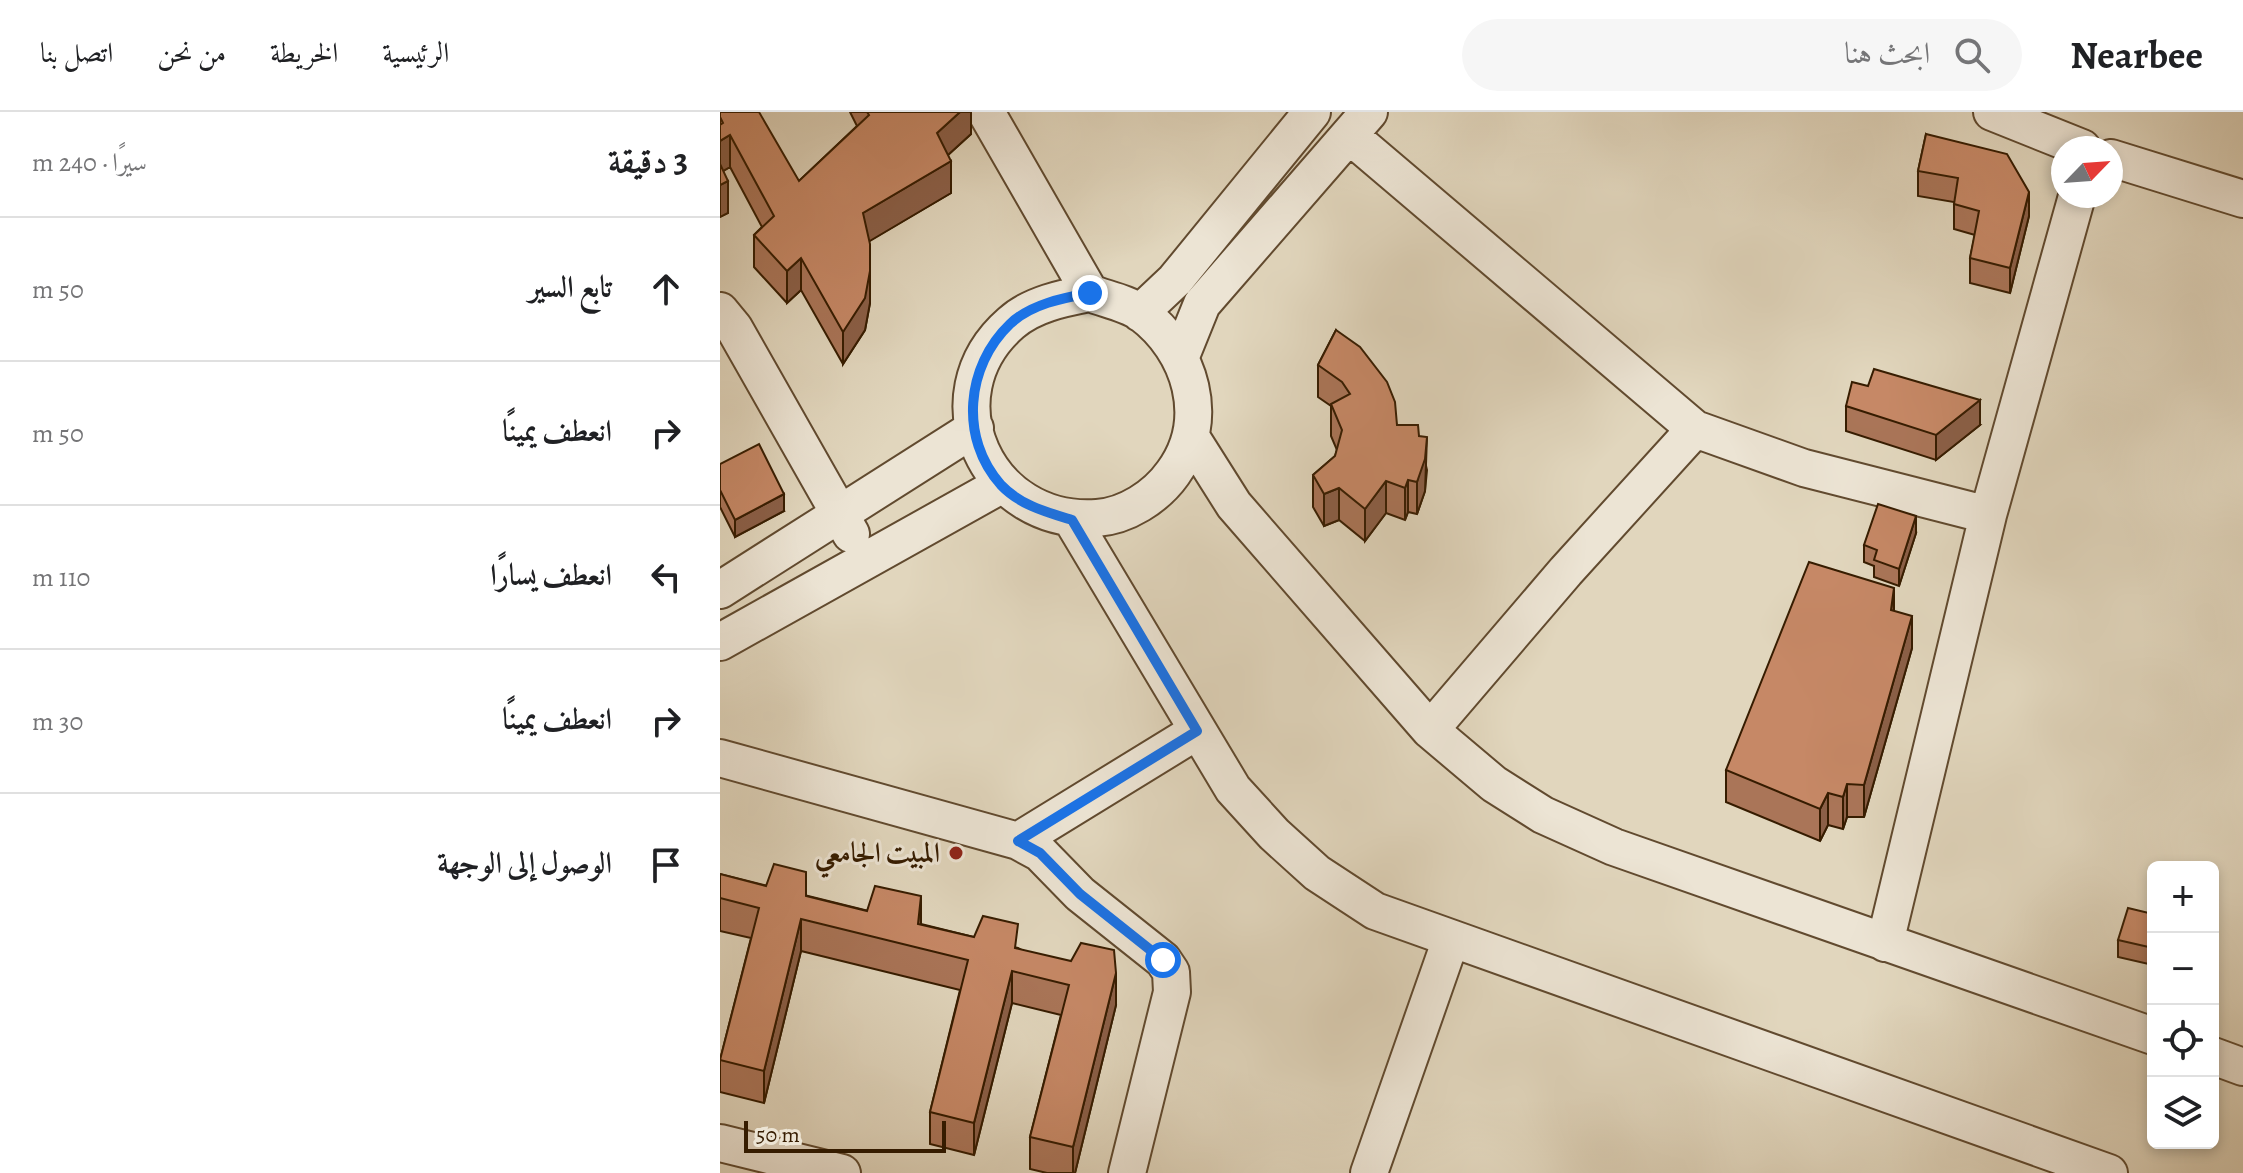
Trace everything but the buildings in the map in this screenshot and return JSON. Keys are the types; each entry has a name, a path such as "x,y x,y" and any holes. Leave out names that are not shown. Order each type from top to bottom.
{"street":[{"path":"986,112 1090,293"},
{"path":"1140,313 1175,280 1312,112"},
{"path":"1992,112 2052,136"},
{"path":"1181,356 1202,304 1359,124 1695,429 1804,468 1988,515"},
{"path":"2123,162 2243,199"},
{"path":"1885,943 1988,515 2074,208"},
{"path":"1090,293 1140,313 1181,356 1191,382 1194,410 1191,437 1174,473 1146,500 1111,517 1072,520 1034,509 1001,485 978,446 971,401 983,357 1012,322 1052,301 1090,293"},
{"path":"720,311 734,328 866,561"},
{"path":"720,590 975,428"},
{"path":"1430,730 1566,571 1695,429"},
{"path":"1191,437 1234,505 1430,730 1494,784 1543,815 1614,847 2147,1034"},
{"path":"720,642 1001,485"},
{"path":"1072,520 1233,789 1274,834 1317,873 1375,911 2109,1173"},
{"path":"1018,841 1197,731"},
{"path":"720,758 1018,841 1040,853 1080,894 1163,960 1171,972 1172,992 1127,1173"},
{"path":"1369,1173 1451,939"},
{"path":"2219,1058 2243,1067"},
{"path":"720,1143 842,1173"}],"place":[{"name":"المبيت الجامعي","path":"956,853"}],"route":[{"path":"1090,293 1052,301 1012,322 983,357 971,401 978,446 1001,485 1034,509 1072,520 1197,731 1018,841 1040,853 1080,894 1163,960"}]}
